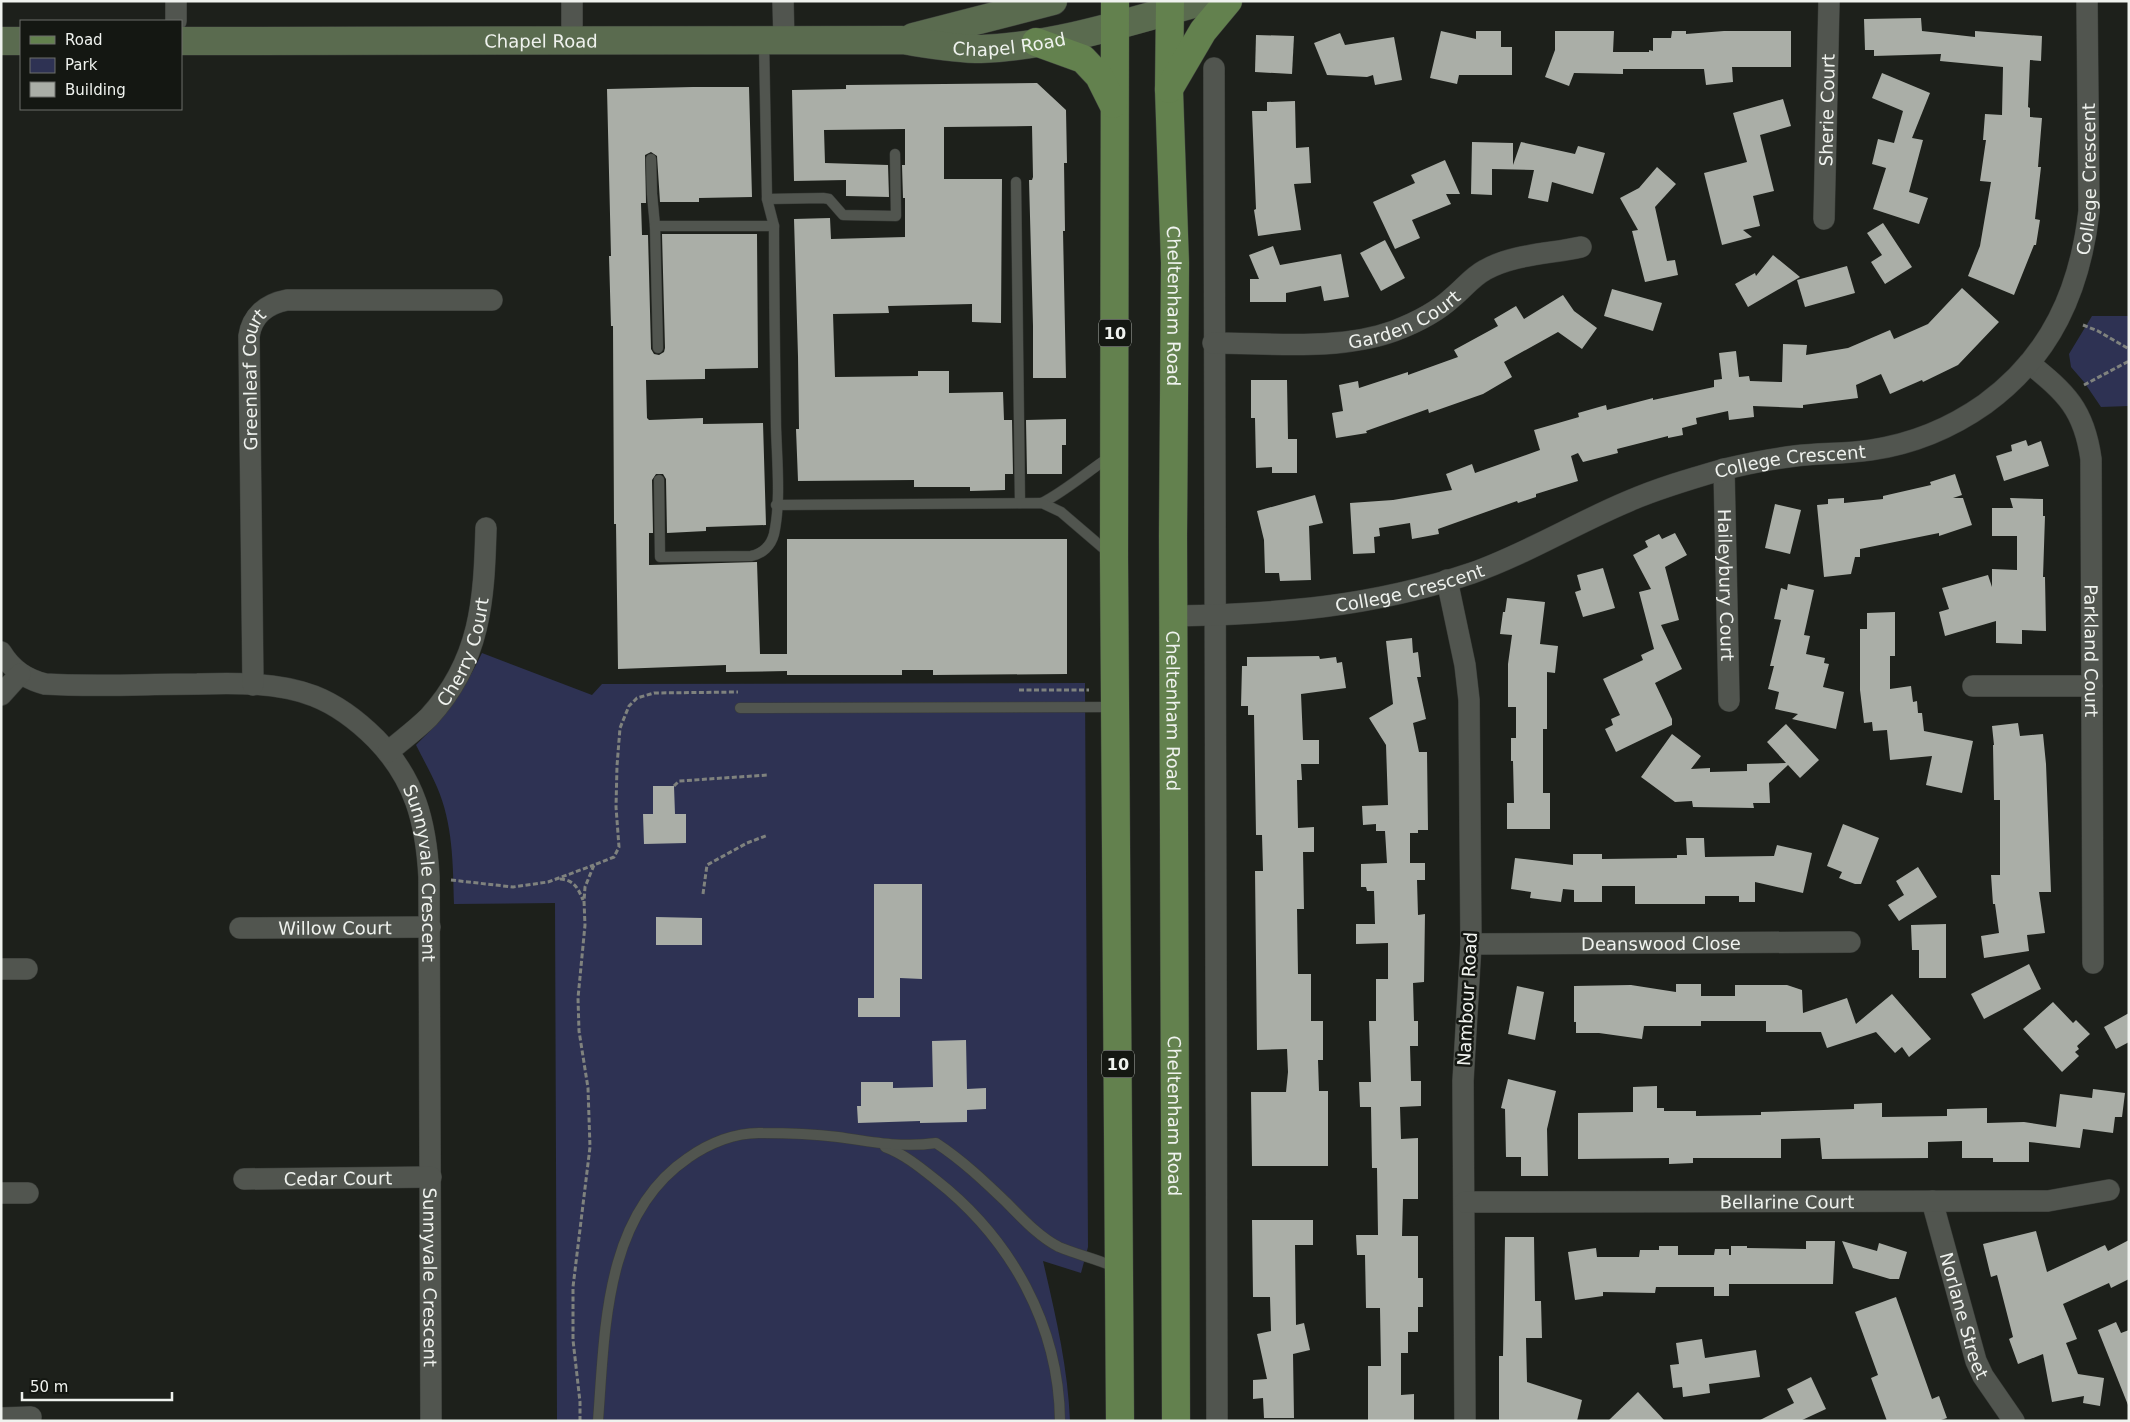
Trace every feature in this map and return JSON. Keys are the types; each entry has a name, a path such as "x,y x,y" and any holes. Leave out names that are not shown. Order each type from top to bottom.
{"main road":[{"name":"Chapel Road","path":"902,40 1053,1"},
{"name":"Chapel Road","path":"182,41 774,42 902,40 978,49 1036,42 1115,14 1204,1"},
{"path":"1169,90 1203,30 1228,1"},
{"name":"Cheltenham Road","path":"1170,6 1169,90 1175,263 1172,536 1174,616 1176,1421"},
{"name":"10","path":"1115,14 1114,558 1120,1421"},
{"path":"1,41 20,41"},
{"path":"1036,42 1083,60 1099,76 1114,108"}],"street":[{"path":"176,1 176,20"},
{"path":"572,1 572,42"},
{"path":"774,42 783,1"},
{"name":"Sherie Court","path":"1824,219 1829,1"},
{"name":"College Crescent","path":"1174,616 1285,612 1335,607 1409,592 1497,563 1628,501 1666,486 1724,469 1796,456 1869,450 1900,444 1928,436 1958,421 1984,404 2006,387 2042,347 2069,298 2079,268 2086,237 2089,211 2087,1"},
{"path":"1214,68 1213,343 1217,1421"},
{"name":"Garden Court","path":"1213,343 1335,344 1379,336 1435,311 1486,269 1508,260 1581,247"},
{"name":"Greenleaf Court","path":"253,685 249,336 250,327 254,320 268,305 286,300 492,300"},
{"name":"Parkland Court","path":"2029,363 2066,395 2076,408 2088,440 2092,496 2093,963"},
{"name":"Haileybury Court","path":"1724,469 1729,702"},
{"name":"Cherry Court","path":"388,752 428,718 444,699 459,674 474,640 484,585 486,528"},
{"name":"Nambour Road","path":"1447,580 1466,665 1469,700 1472,944 1468,1030 1464,1058 1465,1421"},
{"name":"Sunnyvale Crescent","path":"1,652 20,674 34,681 62,685 253,685 298,691 314,697 350,716 388,752 404,774 416,799 428,845 430,927 431,1421"},
{"path":"1,695 20,674"},
{"path":"1973,686 2092,686"},
{"name":"Willow Court","path":"240,928 430,927"},
{"name":"Deanswood Close","path":"1472,944 1850,942"},
{"path":"1,970 27,969"},
{"name":"Cedar Court","path":"244,1179 431,1177"},
{"name":"Bellarine Court","path":"1465,1202 2048,1201 2109,1190"},
{"path":"1,1193 28,1193"},
{"name":"Norlane Street","path":"1932,1201 1976,1360 1983,1376 2014,1421"},
{"path":"1,1418 31,1417"}],"lane":[{"path":"659,480 660,557 756,555 767,548 771,542 774,534 776,505 774,226 767,199 774,42"},
{"path":"767,199 823,198 829,200 843,215 896,216 895,154"},
{"path":"652,158 658,348"},
{"path":"1016,182 1020,503"},
{"path":"655,226 774,226"},
{"path":"1042,503 1063,492 1088,471 1115,454"},
{"path":"776,505 1042,503 1060,512 1114,558"},
{"path":"740,708 1116,706"},
{"path":"598,1421 612,1284 634,1219 648,1196 662,1179 697,1151 718,1141 759,1133 814,1135 876,1144 917,1146 936,1143 958,1158 1034,1229 1059,1246 1101,1260 1119,1269"},
{"path":"876,1144 904,1156 954,1194 989,1231 1005,1253 1030,1293 1049,1340 1058,1386 1060,1421"}],"path":[{"path":"2083,325 2098,331 2129,349"},
{"path":"2084,385 2129,361"},
{"path":"1010,690 1089,690"},
{"path":"451,880 513,887 560,879 614,857 619,847 616,807 617,751 620,728 629,706 636,698 654,693 744,692"},
{"path":"674,786 679,781 768,775"},
{"path":"703,894 707,866 747,843 768,835"},
{"path":"580,1421 580,1402 573,1340 573,1287 590,1147 588,1088 578,1024 578,998 584,901 588,878 594,865"},
{"path":"560,879 568,880 574,884 584,901"}],"green space":[{"path":"2092,316 2129,316 2129,406 2101,407 2071,367 2069,354"},
{"path":"482,653 592,695 602,684 1085,683 1088,1247 1081,1273 1043,1261 1064,1360 1070,1421 557,1421 555,903 454,904 451,844 446,815 437,787 416,745 454,702"}],"building":[{"path":"1921,18 1922,31 1975,37 1975,31 2042,36 2041,61 2030,60 2028,107 2030,108 2030,117 2042,118 2038,167 2041,167 2035,219 2040,220 2036,245 2034,245 2014,295 1968,276 1980,246 1991,182 1980,181 1986,140 1983,140 1985,114 2002,115 2003,67 1940,61 1941,54 1874,56 1874,50 1865,50 1864,19"},
{"path":"1441,31 1476,39 1476,31 1501,31 1501,47 1512,47 1512,75 1459,75 1457,84 1430,78"},
{"path":"1555,31 1614,31 1613,52 1649,52 1649,50 1653,51 1653,38 1671,38 1672,31 1686,31 1686,34 1724,31 1791,31 1791,67 1732,67 1733,82 1706,85 1704,69 1623,69 1623,74 1574,73 1569,86 1545,77 1555,50"},
{"path":"1340,33 1345,45 1394,37 1402,80 1375,85 1373,75 1367,77 1327,75 1314,43"},
{"path":"1256,35 1294,36 1292,74 1255,72"},
{"path":"1882,73 1930,93 1912,138 1923,140 1909,192 1928,198 1919,224 1873,209 1886,168 1872,164 1878,139 1894,143 1903,111 1872,98"},
{"path":"1037,83 1066,110 1067,163 1064,163 1065,231 1063,231 1066,378 1033,378 1029,180 1032,180 1033,177 1032,126 944,127 944,179 1002,179 1001,323 972,322 972,304 888,306 889,313 833,314 835,377 918,376 918,371 949,371 949,393 1003,392 1004,420 1012,420 1013,474 1005,474 1005,490 970,491 970,487 914,487 914,480 798,481 796,429 799,429 798,356 794,219 830,218 831,239 905,237 905,198 903,198 902,165 905,165 905,129 824,130 825,163 888,165 889,197 846,196 846,180 794,181 792,90 846,89 846,85"},
{"path":"749,87 752,197 699,198 699,202 660,202 657,156 651,152 645,155 646,203 641,203 642,235 648,235 651,349 654,354 659,355 664,352 665,348 662,234 757,234 758,368 705,369 705,379 646,380 647,418 649,420 703,418 703,424 763,423 766,525 706,527 706,531 667,533 666,479 663,474 656,474 652,480 653,533 649,533 649,565 757,562 760,654 787,654 787,539 1067,539 1067,674 933,675 933,670 902,670 902,675 787,675 787,671 726,672 726,665 618,669 616,524 614,524 613,326 611,326 609,256 611,256 607,89"},
{"path":"1783,99 1791,126 1760,135 1774,191 1753,196 1760,226 1743,230 1752,237 1722,245 1704,173 1747,162 1733,113"},
{"path":"1295,101 1296,148 1309,147 1311,183 1294,184 1301,230 1258,236 1254,210 1256,209 1252,111 1267,111 1267,102"},
{"path":"1472,142 1513,143 1513,165 1521,142 1575,154 1578,146 1605,153 1593,194 1552,182 1548,202 1528,198 1534,170 1492,169 1492,195 1471,194"},
{"path":"1445,160 1460,194 1446,194 1451,204 1412,220 1420,238 1395,249 1373,202 1415,183 1411,175"},
{"path":"1657,167 1676,184 1655,207 1667,261 1675,260 1678,275 1645,282 1632,231 1638,230 1620,198 1639,188"},
{"path":"1883,223 1912,267 1885,284 1871,262 1882,255 1867,233"},
{"path":"1385,240 1405,278 1381,291 1360,253"},
{"path":"1273,246 1280,265 1341,254 1349,297 1324,301 1321,286 1286,293 1286,302 1250,302 1250,279 1259,279 1249,255"},
{"path":"1773,255 1800,277 1748,307 1735,284 1755,273 1756,276"},
{"path":"1847,266 1855,293 1805,307 1797,280"},
{"path":"1962,288 1999,322 1958,365 1923,382 1922,380 1890,394 1881,374 1856,385 1858,398 1803,405 1803,408 1753,406 1754,417 1729,420 1728,411 1696,418 1697,424 1682,428 1683,435 1668,438 1668,436 1617,449 1618,453 1583,462 1578,453 1571,456 1578,481 1536,494 1536,497 1518,503 1517,501 1438,529 1439,534 1412,539 1410,523 1379,528 1380,536 1374,537 1375,553 1353,554 1350,503 1393,500 1452,490 1446,474 1472,464 1475,473 1540,450 1534,430 1579,417 1578,413 1606,405 1607,410 1653,398 1653,400 1714,387 1714,380 1722,379 1719,353 1736,351 1739,377 1749,376 1750,381 1782,382 1783,344 1807,345 1806,355 1848,348 1890,330 1894,339 1928,324"},
{"path":"1612,289 1662,303 1653,331 1604,316"},
{"path":"1563,295 1574,311 1597,328 1582,349 1558,332 1504,362 1512,377 1483,394 1429,413 1428,409 1366,431 1367,433 1336,438 1332,413 1343,411 1339,385 1358,381 1359,388 1408,372 1408,375 1458,357 1454,350 1498,326 1494,319 1516,306 1524,319"},
{"path":"1251,380 1287,380 1288,439 1297,439 1297,473 1272,473 1272,467 1256,468 1255,418 1251,418"},
{"path":"1066,419 1066,445 1062,445 1062,474 1027,474 1026,420"},
{"path":"2026,440 2028,446 2041,441 2049,466 2004,481 1996,456 2012,451 2011,445"},
{"path":"1955,474 1962,495 1953,498 1963,498 1972,525 1939,536 1939,533 1860,549 1860,557 1855,557 1851,574 1824,577 1817,505 1828,504 1828,499 1844,498 1844,503 1883,499 1883,496 1931,485 1930,482"},
{"path":"1315,495 1323,523 1309,526 1311,580 1280,581 1279,573 1265,573 1264,540 1257,511"},
{"path":"2010,498 2043,499 2043,516 2045,516 2043,577 2045,577 2046,631 2022,630 2022,644 1996,643 1996,621 1945,636 1939,612 1949,609 1942,588 1988,575 1992,587 1992,569 2017,570 2017,536 1992,536 1992,508 2013,508"},
{"path":"1775,504 1801,510 1790,554 1765,548"},
{"path":"1675,533 1687,555 1665,567 1679,620 1661,625 1682,669 1655,683 1672,719 1672,725 1616,752 1605,729 1613,725 1611,719 1620,715 1603,679 1643,660 1641,655 1654,649 1639,592 1651,589 1633,555 1648,547 1645,541 1659,534 1662,539"},
{"path":"1603,568 1615,608 1583,617 1575,592 1581,590 1577,575"},
{"path":"1788,584 1814,590 1804,635 1810,636 1806,654 1825,658 1824,663 1829,664 1823,687 1844,692 1836,729 1792,719 1798,714 1775,709 1779,692 1768,689 1774,666 1770,666 1781,620 1774,619 1781,588 1787,590"},
{"path":"1507,598 1545,602 1540,644 1558,646 1555,673 1547,672 1547,729 1543,729 1543,793 1550,793 1550,829 1507,829 1507,803 1514,803 1511,738 1516,738 1516,707 1508,707 1508,664 1512,635 1500,634"},
{"path":"1895,612 1895,656 1890,656 1890,689 1911,686 1913,702 1917,701 1918,713 1922,713 1924,731 1973,741 1962,793 1926,785 1932,756 1890,760 1887,730 1873,731 1872,722 1864,723 1860,690 1860,629 1867,629 1867,613"},
{"path":"1412,638 1413,653 1418,652 1421,677 1417,677 1426,719 1413,723 1419,752 1427,752 1428,830 1418,830 1418,833 1410,833 1410,863 1425,863 1425,880 1417,880 1418,915 1425,914 1424,982 1413,983 1414,1021 1418,1021 1418,1046 1410,1046 1411,1081 1421,1081 1421,1106 1400,1107 1401,1139 1418,1138 1418,1199 1403,1199 1402,1236 1418,1236 1418,1278 1423,1278 1423,1307 1418,1307 1418,1332 1408,1332 1408,1353 1401,1353 1401,1395 1414,1394 1414,1421 1368,1421 1368,1366 1381,1366 1380,1308 1366,1308 1365,1255 1357,1255 1356,1235 1378,1235 1377,1168 1372,1168 1371,1107 1360,1107 1359,1082 1371,1082 1369,1021 1376,1021 1376,979 1388,979 1388,943 1356,944 1356,924 1375,924 1374,891 1367,891 1366,887 1361,887 1361,864 1387,863 1385,831 1376,831 1376,824 1363,825 1362,806 1388,805 1386,745 1369,718 1393,704 1386,641"},
{"path":"1319,656 1320,659 1336,657 1337,663 1342,662 1346,688 1301,694 1303,740 1319,740 1319,764 1301,764 1302,780 1297,780 1298,828 1314,827 1314,852 1303,852 1304,909 1297,909 1298,974 1311,974 1311,1021 1323,1021 1323,1060 1318,1060 1319,1091 1328,1091 1328,1166 1252,1166 1251,1092 1286,1092 1288,1072 1287,1049 1257,1050 1255,871 1263,871 1262,835 1256,835 1254,715 1248,715 1248,706 1241,706 1242,666 1247,666 1247,657"},
{"path":"2018,723 2020,736 2043,734 2051,892 2039,892 2045,933 2027,935 2029,951 1984,958 1981,936 1999,933 1995,904 1993,904 1991,875 2000,875 2000,800 1994,800 1992,726"},
{"path":"1786,724 1819,760 1800,778 1788,765 1769,783 1770,803 1753,803 1754,808 1693,807 1692,801 1675,802 1641,777 1672,734 1701,756 1691,769 1710,768 1710,772 1747,771 1747,764 1786,763 1767,742"},
{"path":"653,786 674,786 675,814 686,814 686,843 644,844 643,814 653,814"},
{"path":"1843,824 1879,838 1861,884 1855,884 1839,878 1842,872 1827,866"},
{"path":"1686,838 1704,838 1705,857 1774,856 1777,845 1812,853 1803,893 1755,882 1755,902 1739,902 1739,896 1705,896 1705,904 1635,904 1635,886 1602,886 1602,902 1574,902 1574,890 1563,889 1561,902 1530,898 1531,892 1511,889 1515,858 1573,865 1573,854 1602,854 1602,859 1677,858 1677,855 1687,855"},
{"path":"1918,867 1937,897 1899,921 1888,905 1904,895 1896,881"},
{"path":"874,884 922,884 922,979 900,978 900,1017 858,1017 858,998 874,998"},
{"path":"656,917 702,918 702,945 656,945"},
{"path":"1946,924 1946,978 1919,978 1919,950 1912,950 1911,925"},
{"path":"2029,964 2041,989 1984,1019 1971,994"},
{"path":"1676,984 1701,984 1701,996 1735,996 1735,985 1787,985 1802,990 1803,1013 1847,998 1856,1024 1892,994 1931,1039 1909,1057 1902,1047 1895,1053 1876,1032 1827,1048 1821,1032 1766,1032 1766,1021 1701,1021 1701,1026 1644,1026 1642,1039 1599,1033 1576,1033 1576,1022 1574,1022 1574,986 1631,985 1676,992"},
{"path":"1517,986 1544,992 1535,1040 1508,1034"},
{"path":"2053,1002 2073,1023 2076,1020 2090,1034 2077,1046 2079,1049 2075,1052 2079,1056 2062,1072 2023,1029"},
{"path":"2129,1013 2129,1042 2116,1049 2104,1027"},
{"path":"966,1040 967,1089 986,1088 986,1109 967,1110 967,1122 858,1123 857,1106 861,1106 861,1082 893,1082 893,1088 933,1087 932,1041"},
{"path":"1508,1079 1556,1091 1547,1129 1548,1176 1521,1176 1521,1157 1506,1157 1505,1109 1501,1108"},
{"path":"1657,1086 1657,1108 1664,1108 1664,1111 1696,1111 1696,1116 1761,1115 1761,1112 1854,1109 1854,1104 1882,1103 1882,1117 1947,1116 1947,1109 1987,1108 1987,1123 2024,1122 2056,1127 2060,1094 2092,1098 2093,1089 2125,1093 2122,1117 2115,1117 2113,1133 2083,1129 2080,1148 2029,1142 2029,1162 1993,1162 1993,1158 1962,1158 1962,1141 1928,1142 1928,1158 1822,1159 1820,1138 1781,1139 1781,1158 1693,1158 1693,1163 1669,1164 1669,1158 1578,1159 1578,1113 1633,1112 1633,1087"},
{"path":"1252,1220 1313,1220 1313,1245 1295,1245 1296,1325 1304,1323 1310,1350 1293,1354 1294,1418 1264,1418 1263,1398 1253,1399 1253,1380 1267,1379 1257,1334 1271,1331 1270,1297 1253,1297"},
{"path":"2036,1231 2047,1272 2105,1245 2108,1251 2129,1240 2129,1279 2111,1288 2109,1283 2063,1304 2077,1339 2066,1343 2078,1374 2104,1378 2100,1406 2083,1403 2084,1396 2052,1402 2043,1354 2018,1364 2009,1339 2013,1337 1997,1275 1991,1277 1983,1244"},
{"path":"1505,1237 1534,1237 1535,1301 1541,1301 1542,1338 1526,1338 1527,1382 1582,1400 1577,1421 1499,1421 1499,1356 1503,1356"},
{"path":"1806,1241 1835,1241 1833,1284 1729,1284 1729,1296 1714,1296 1714,1287 1656,1287 1655,1293 1603,1292 1603,1296 1575,1300 1568,1252 1596,1248 1597,1257 1639,1257 1640,1250 1659,1250 1659,1246 1678,1246 1678,1255 1714,1255 1715,1249 1729,1249 1729,1255 1731,1255 1731,1246 1806,1249"},
{"path":"1842,1241 1877,1251 1879,1243 1907,1252 1899,1279 1890,1279 1853,1268"},
{"path":"1896,1297 1932,1399 1939,1396 1947,1418 1938,1421 1887,1421 1871,1378 1878,1375 1855,1312"},
{"path":"2116,1322 2121,1333 2129,1330 2128,1405 2098,1330"},
{"path":"1702,1339 1705,1358 1756,1350 1760,1377 1709,1384 1710,1393 1683,1397 1682,1387 1673,1388 1670,1365 1679,1364 1676,1343"},
{"path":"1811,1377 1826,1409 1800,1421 1758,1421 1794,1403 1787,1389"},
{"path":"1638,1392 1665,1421 1608,1421"}]}
